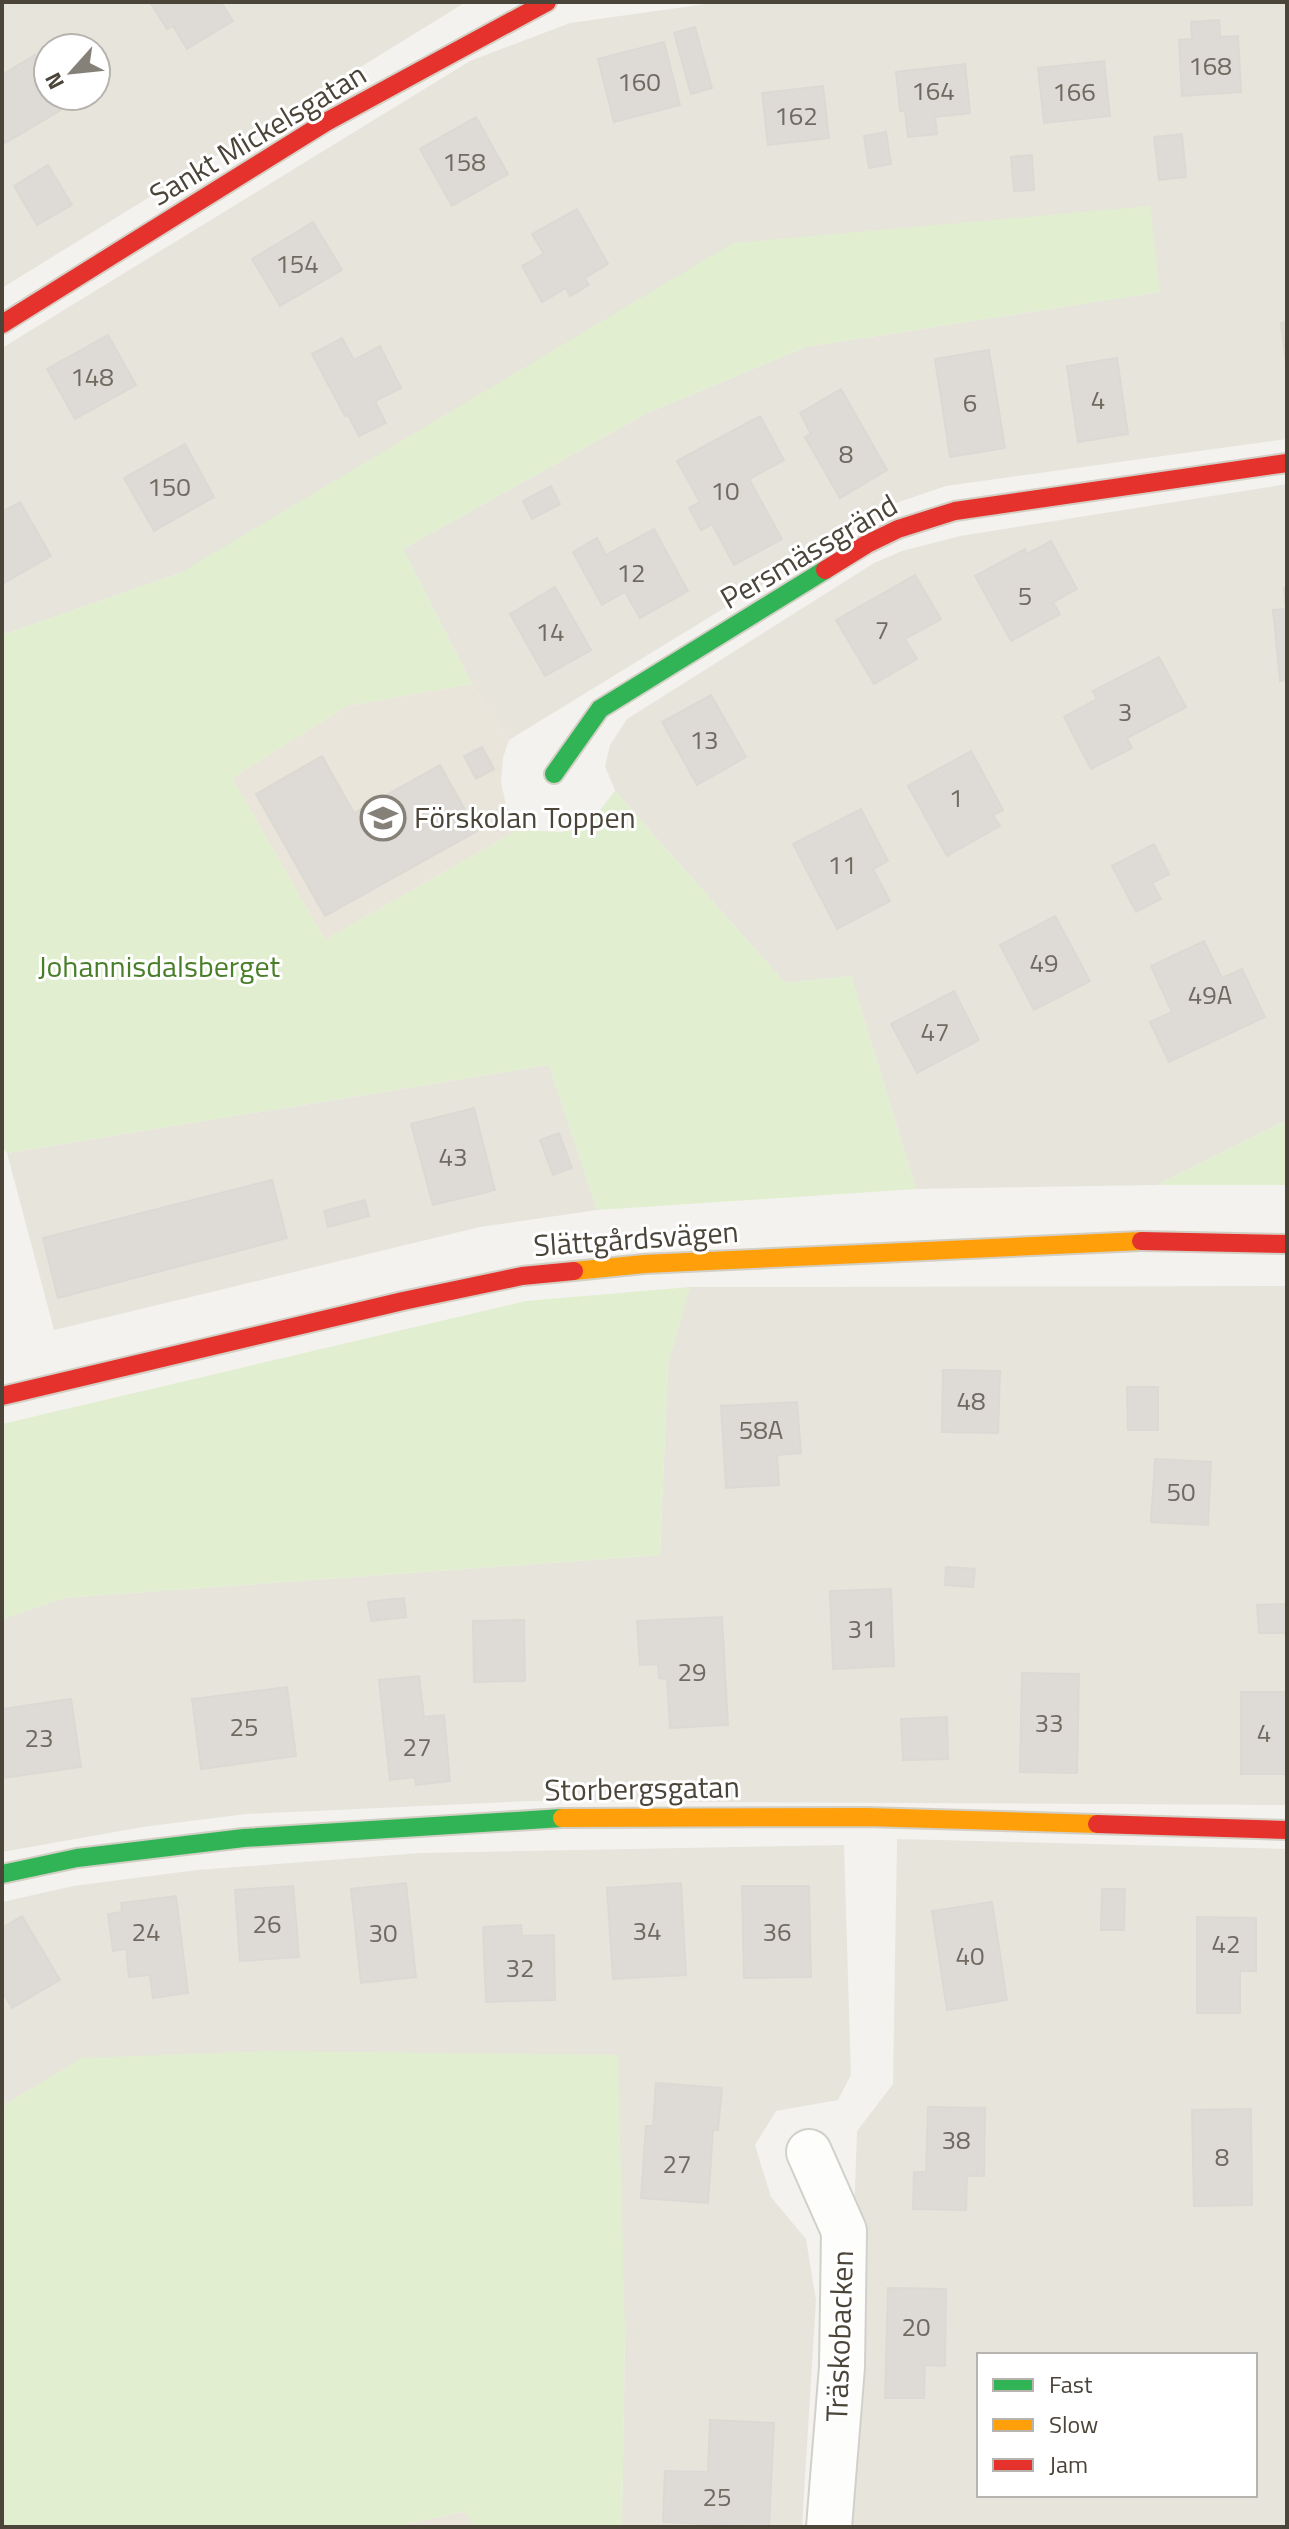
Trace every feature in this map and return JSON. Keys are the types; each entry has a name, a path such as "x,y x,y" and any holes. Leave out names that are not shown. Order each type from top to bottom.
{"street":[{"name":"Sankt Mickelsgatan","path":"2,324 326,122 547,2"},
{"name":"Persmässgränd","path":"554,774 600,709 867,544 898,529 955,511 1287,463"},
{"name":"Slättgårdsvägen","path":"2,1396 388,1304 522,1276 660,1263 1102,1241 1287,1244"},
{"name":"Storbergsgatan","path":"2,1874 77,1858 244,1838 536,1818 866,1817 1287,1830"},
{"name":"Träskobacken","path":"809,2152 844,2231 842,2367 829,2527"}],"shaded area":[{"path":"2,2 466,2 2,288"},
{"path":"720,2 1287,2 1287,439 946,486 896,503 509,740 472,684 403,549 645,414 806,347 1159,292 1149,206 180,573 2,635 2,348 470,61 570,23"},
{"path":"1287,484 1287,1120 1157,1185 916,1189 851,976 785,983 615,791 605,766 610,745 627,719 874,563 902,551 960,536"},
{"name":"Förskolan Toppen","path":"472,684 509,740 503,758 501,782 506,805 518,830 325,940 232,778 347,706"},
{"path":"549,1065 597,1210 480,1227 54,1330 7,1153"},
{"path":"1287,1286 1287,1805 530,1801 246,1814 143,1827 2,1852 2,1619 64,1598 660,1555 668,1364 690,1287"},
{"path":"897,1839 1287,1849 1287,2527 843,2527 857,2131 893,2084"},
{"path":"844,1845 851,2075 838,2100 776,2111 755,2145 771,2197 806,2239 816,2300 802,2527 622,2527 625,2332 83,2058 2,2106 2,1902 73,1886 197,1870 421,1853"},
{"path":"466,2511 474,2527 396,2527"}],"green space":[{"name":"Johannisdalsberget","path":"1150,206 1160,292 806,347 645,414 403,549 472,684 347,706 232,778 325,940 518,830 562,832 593,819 615,791 785,983 851,976 916,1189 597,1210 549,1065 7,1153 2,1147 2,635 180,573 733,243"},
{"path":"1287,1120 1287,1185 1157,1185"},
{"path":"690,1287 668,1364 660,1555 64,1598 2,1619 2,1424 526,1301"},
{"path":"267,2051 618,2055 625,2332 622,2527 474,2527 465,2511 396,2527 2,2527 2,2106 82,2058"}],"building":[{"path":"150,2 221,2 233,21 187,49 173,26 167,29"},
{"path":"1219,20 1220,37 1238,36 1241,92 1182,96 1179,40 1192,39 1191,22"},
{"path":"695,27 712,88 691,94 674,33"},
{"path":"664,42 680,105 614,122 598,59"},
{"path":"32,57 32,112 58,112 5,143 2,137 2,75"},
{"path":"1104,61 1110,116 1044,123 1038,68"},
{"path":"965,64 970,113 935,117 937,134 908,137 905,111 900,111 896,72"},
{"path":"823,86 829,138 768,145 762,93"},
{"path":"476,117 508,174 452,206 420,149"},
{"path":"886,132 891,164 869,168 864,136"},
{"path":"1182,134 1186,177 1159,180 1154,137"},
{"path":"1032,155 1034,190 1014,191 1011,157"},
{"path":"48,165 72,205 37,225 14,186"},
{"path":"577,209 608,264 585,278 589,285 570,296 566,288 542,302 522,266 544,254 532,234"},
{"path":"313,222 342,270 280,306 252,259"},
{"path":"1287,322 1287,370 1281,323"},
{"path":"108,335 136,385 75,419 47,369"},
{"path":"342,338 354,360 380,346 401,388 375,401 386,423 359,436 312,354"},
{"path":"989,350 1005,448 950,457 935,359"},
{"path":"1117,358 1128,434 1078,442 1067,366"},
{"path":"841,389 887,470 840,498 805,437 811,434 800,413"},
{"path":"760,416 784,460 749,479 782,539 734,565 712,524 701,530 689,508 700,502 677,461"},
{"path":"185,444 214,497 154,531 124,478"},
{"path":"551,486 560,504 532,519 523,501"},
{"path":"20,502 51,556 2,584 2,512"},
{"path":"654,529 688,591 640,618 625,592 602,605 573,552 597,538 606,555"},
{"path":"1051,541 1077,589 1053,602 1060,614 1011,641 975,576 1025,549 1027,554"},
{"path":"915,575 941,619 905,639 917,659 874,684 836,620"},
{"path":"555,587 591,650 545,676 510,614"},
{"path":"1284,588 1287,588 1287,680 1280,681 1273,610 1286,609"},
{"path":"1159,657 1186,707 1127,738 1132,748 1091,769 1064,717 1097,699 1093,691"},
{"path":"711,695 746,757 697,785 662,722"},
{"path":"482,747 494,769 476,779 464,756"},
{"path":"971,751 1003,810 993,815 1000,826 947,856 908,786"},
{"path":"322,756 354,813 440,765 477,831 325,916 256,794"},
{"path":"861,809 888,861 873,869 890,901 837,929 793,844"},
{"path":"1154,844 1169,874 1152,883 1161,899 1136,912 1112,866"},
{"path":"1055,916 1090,981 1034,1010 1000,945"},
{"path":"1204,941 1222,978 1242,969 1265,1017 1169,1062 1150,1022 1172,1012 1151,966"},
{"path":"954,991 979,1040 917,1073 891,1024"},
{"path":"474,1108 495,1190 433,1205 411,1124"},
{"path":"559,1133 572,1168 553,1175 540,1140"},
{"path":"272,1180 287,1238 58,1298 43,1238"},
{"path":"365,1200 369,1216 328,1227 324,1211"},
{"path":"943,1370 1000,1371 998,1433 942,1432"},
{"path":"1127,1387 1158,1387 1158,1430 1128,1430"},
{"path":"797,1402 801,1453 777,1455 779,1485 726,1488 721,1406"},
{"path":"1155,1459 1211,1462 1208,1525 1151,1522"},
{"path":"946,1567 975,1569 973,1587 945,1585"},
{"path":"891,1589 894,1666 833,1669 830,1591"},
{"path":"404,1598 406,1617 371,1621 368,1602"},
{"path":"1287,1604 1287,1633 1259,1633 1257,1605"},
{"path":"722,1617 728,1725 670,1728 667,1679 659,1678 658,1664 640,1665 637,1621"},
{"path":"524,1620 525,1681 474,1682 473,1621"},
{"path":"1022,1673 1079,1674 1077,1773 1020,1772"},
{"path":"419,1676 424,1717 444,1715 450,1781 416,1785 415,1777 390,1780 379,1680"},
{"path":"287,1687 296,1756 201,1769 192,1699"},
{"path":"1241,1692 1287,1692 1287,1774 1241,1774"},
{"path":"71,1699 81,1767 2,1778 2,1709"},
{"path":"947,1717 948,1759 903,1760 901,1719"},
{"path":"406,1883 416,1977 361,1983 351,1889"},
{"path":"681,1883 686,1975 613,1979 607,1888"},
{"path":"293,1886 299,1957 240,1961 235,1890"},
{"path":"742,1886 809,1886 811,1977 744,1978"},
{"path":"1102,1889 1125,1889 1124,1930 1101,1930"},
{"path":"176,1896 188,1993 153,1998 150,1975 129,1977 126,1949 113,1951 108,1914 122,1912 121,1903"},
{"path":"992,1902 1007,2000 947,2010 932,1911"},
{"path":"22,1916 60,1980 12,2008 2,1991 2,1928"},
{"path":"1197,1917 1256,1918 1256,1971 1240,1971 1240,2013 1197,2013"},
{"path":"521,1925 522,1936 554,1935 555,2000 486,2002 483,1927"},
{"path":"656,2083 722,2088 718,2130 713,2130 708,2203 641,2198 646,2126 653,2126"},
{"path":"928,2107 985,2108 984,2176 967,2176 966,2210 913,2209 914,2172 926,2172"},
{"path":"1251,2109 1252,2205 1194,2206 1192,2110"},
{"path":"888,2288 946,2289 945,2366 925,2365 924,2398 885,2398"},
{"path":"710,2420 774,2423 769,2527 663,2522 665,2471 708,2472"}],"traffic: fast":[{"path":"554,774 600,709 825,570"},
{"path":"2,1874 77,1858 244,1838 562,1818"}],"traffic: slow":[{"path":"574,1271 644,1264 1141,1241"},
{"path":"562,1818 866,1817 1097,1824"}],"traffic: jam":[{"path":"2,324 326,122 547,2"},
{"path":"825,570 898,529 955,511 1287,463"},
{"path":"1141,1241 1287,1244"},
{"path":"2,1396 403,1301 522,1276 574,1271"},
{"path":"1097,1824 1287,1830"}],"place":[{"name":"Förskolan Toppen","path":"383,818"}]}
